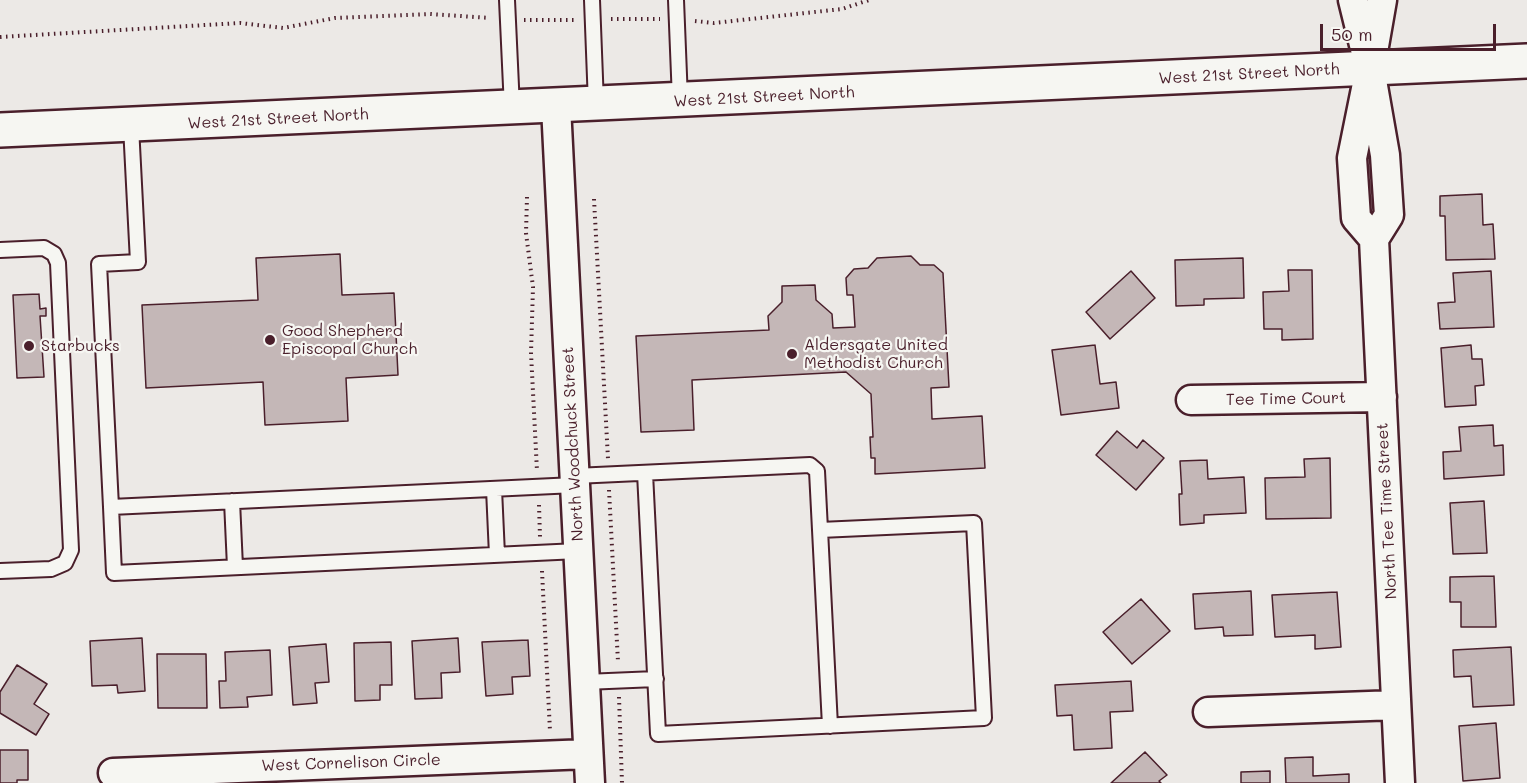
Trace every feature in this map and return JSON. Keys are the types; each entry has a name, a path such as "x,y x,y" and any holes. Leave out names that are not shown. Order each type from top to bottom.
{"main road":[{"name":"West 21st Street North","path":"0,130 131,126 1527,60"}],"street":[{"name":"North Tee Time Street","path":"1353,0 1370,69"},
{"name":"North Tee Time Street","path":"1382,0 1352,158 1356,218 1374,239 1400,783"},
{"name":"North Woodchuck Street","path":"556,106 590,783"},
{"name":"Tee Time Court","path":"1191,400 1382,397"},
{"path":"1208,712 1396,705"},
{"name":"West Cornelison Circle","path":"113,773 588,753"}],"lane":[{"path":"507,0 512,108"},
{"path":"592,0 596,104"},
{"path":"676,0 681,100"},
{"path":"131,126 138,262 99,264 114,573 578,551"},
{"path":"0,250 44,248 54,254 58,263 71,550 65,562 51,569 0,571"},
{"path":"111,507 494,489 645,473 810,465 817,471 830,726"},
{"path":"645,473 658,734 984,718 974,523 820,530"},
{"path":"494,489 497,555"},
{"path":"232,501 235,567"},
{"path":"585,682 656,679"}],"path":[{"path":"0,37 240,23 283,28 335,18 430,14 547,21 632,18 714,22 842,9 869,0"}],"building":[{"path":"1482,194 1483,225 1493,224 1495,259 1446,260 1445,216 1440,216 1440,196"},
{"name":"Good Shepherd Episcopal Church","path":"340,254 342,295 394,293 398,375 346,378 348,421 265,425 263,382 146,388 142,305 258,300 256,258"},
{"name":"Aldersgate United Methodist Church","path":"911,256 920,265 934,265 943,273 949,387 931,388 932,419 982,416 985,468 875,474 875,458 871,458 870,437 873,437 871,394 846,372 692,380 694,430 641,432 636,336 769,330 768,316 782,302 782,286 815,285 816,300 832,314 833,328 855,327 853,295 847,295 846,278 854,269 868,268 877,258"},
{"path":"1243,258 1244,298 1204,299 1204,305 1176,306 1175,260"},
{"path":"1288,270 1312,270 1313,339 1282,340 1282,329 1264,329 1263,292 1289,291"},
{"path":"1131,271 1155,298 1110,339 1086,312"},
{"path":"1491,271 1494,327 1440,329 1438,303 1455,302 1453,273"},
{"name":"Starbucks","path":"39,294 40,309 46,308 46,316 40,316 44,377 17,378 13,295"},
{"path":"1095,345 1100,384 1116,382 1119,408 1061,415 1052,350"},
{"path":"1471,345 1472,359 1482,359 1484,385 1475,386 1476,405 1445,407 1441,348"},
{"path":"1493,425 1494,446 1503,445 1504,475 1444,479 1443,452 1461,451 1459,427"},
{"path":"1117,431 1137,448 1143,440 1164,458 1136,490 1096,455"},
{"path":"1330,458 1331,518 1266,519 1265,478 1305,477 1304,459"},
{"path":"1207,460 1208,479 1244,477 1246,513 1204,515 1204,523 1180,525 1179,494 1182,494 1180,461"},
{"path":"1484,501 1487,553 1453,554 1450,503"},
{"path":"1494,576 1496,627 1461,627 1461,602 1450,602 1450,577"},
{"path":"1251,591 1253,635 1224,636 1223,627 1195,629 1193,594"},
{"path":"1337,592 1341,647 1315,649 1315,635 1275,637 1272,595"},
{"path":"1141,599 1170,631 1132,664 1103,632"},
{"path":"142,638 145,691 118,693 117,685 92,686 90,641"},
{"path":"458,638 460,672 441,673 442,698 415,699 412,641"},
{"path":"528,640 530,676 512,677 513,694 486,696 482,642"},
{"path":"391,642 392,685 380,685 380,700 355,701 354,643"},
{"path":"326,644 329,682 315,683 317,703 293,705 289,647"},
{"path":"1511,647 1514,705 1473,707 1471,676 1454,677 1453,650"},
{"path":"270,650 272,695 247,697 248,707 220,708 219,681 226,681 225,652"},
{"path":"157,654 206,654 207,708 158,708"},
{"path":"17,665 47,684 34,704 49,714 36,735 0,713 0,692"},
{"path":"1131,681 1133,711 1110,712 1112,748 1074,750 1072,715 1057,716 1055,685"},
{"path":"1496,723 1500,778 1463,781 1459,726"},
{"path":"0,750 28,750 28,780 17,780 17,783 0,783"},
{"path":"1145,752 1167,775 1159,781 1161,783 1111,783"},
{"path":"1313,757 1313,776 1349,774 1349,783 1286,783 1285,758"},
{"path":"1270,771 1270,783 1241,783 1241,772"}],"place":[{"name":"Good Shepherd Episcopal Church","path":"270,340"},
{"name":"Starbucks","path":"29,346"},
{"name":"Aldersgate United Methodist Church","path":"792,354"}]}
